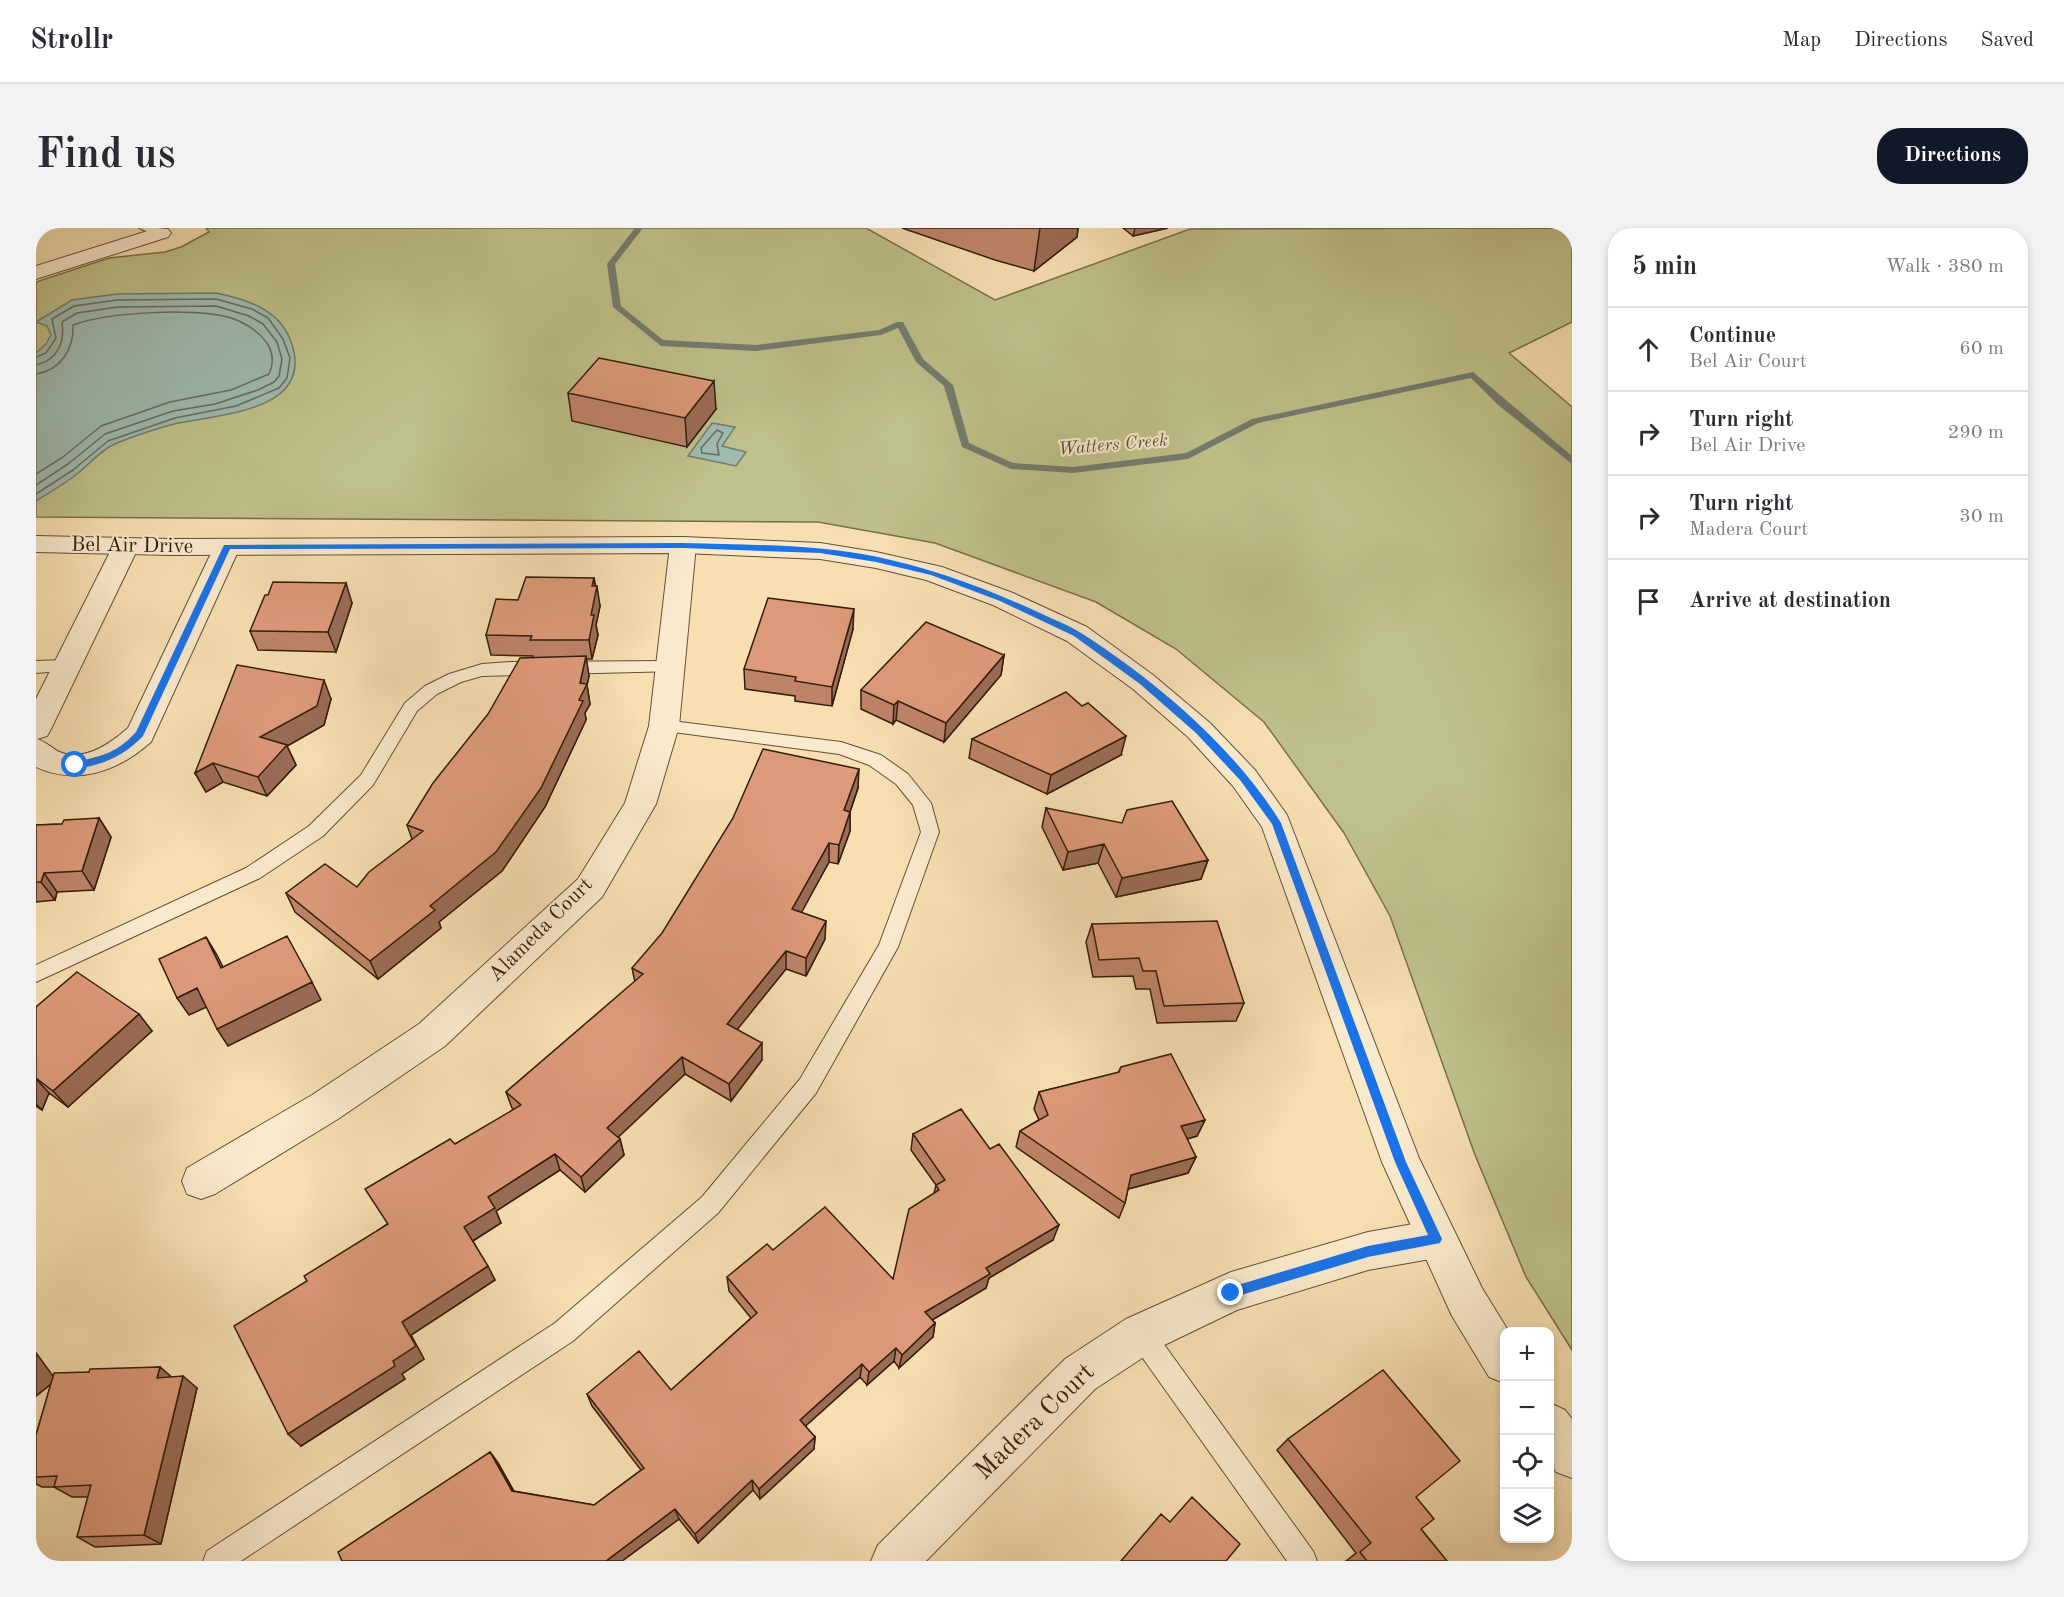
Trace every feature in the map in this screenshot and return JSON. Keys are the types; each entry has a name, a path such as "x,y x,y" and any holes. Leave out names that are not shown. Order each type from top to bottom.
{"street":[{"path":"36,273 153,231"},
{"name":"Bel Air Drive","path":"36,544 227,547 683,545 820,551 876,560 933,573 1003,599 1077,634 1143,682 1199,730 1244,778 1276,823 1401,1162 1467,1302 1500,1356"},
{"name":"Alameda Court","path":"201,1181 325,1107 432,1035 590,888 640,804 664,726 683,545"},
{"path":"36,729 126,546"},
{"path":"36,750 44,759 58,764 93,763 112,756 128,746 140,734 227,547"},
{"name":"Madera Court","path":"894,1561 1080,1374 1141,1334 1231,1293 1368,1251 1436,1239"},
{"path":"1554,1431 1572,1456"}],"lane":[{"path":"36,667 67,666"},
{"path":"36,975 253,873 316,831 367,780 411,707 431,690 455,678 482,670 511,668 670,667"},
{"path":"216,1561 564,1332 710,1205 808,1086 888,947 930,832 922,803 902,778 874,760 841,748 664,726"},
{"path":"1141,1334 1303,1561"}],"green space":[{"path":"206,228 866,228 995,300 1190,229 1572,228 1572,322 1509,353 1572,407 1572,1350 1526,1277 1475,1155 1390,916 1344,833 1264,722 1176,649 1096,602 935,543 818,522 36,517 36,282 109,258 165,252 181,247 209,232"}],"water":[{"path":"216,293 249,302 278,320 290,339 295,363 291,381 279,394 262,404 219,416 178,423 115,444 68,481 36,501 36,353 46,344 51,335 47,326 36,322 72,300 117,294"},
{"path":"712,423 735,427 722,446 746,452 736,466 688,456"}],"building":[{"path":"599,358 714,381 685,418 568,393"},
{"path":"526,577 594,578 592,586 597,586 589,640 530,640 532,636 486,635 496,599 518,600"},
{"path":"273,582 346,583 328,632 250,631"},
{"path":"768,598 854,609 832,687 795,681 796,677 744,669"},
{"path":"926,622 1004,655 946,723 898,701 894,705 861,690"},
{"path":"586,656 580,683 587,684 579,700 583,701 541,788 496,852 430,906 435,910 370,961 286,893 325,864 357,887 369,872 423,831 407,825 433,783 488,714 520,658"},
{"path":"237,665 324,680 317,706 260,737 287,745 258,777 213,763 195,773"},
{"path":"1066,692 1082,706 1088,703 1126,736 1051,775 972,739"},
{"path":"763,749 859,769 844,810 850,812 839,845 829,843 792,909 826,921 806,958 786,951 727,1024 762,1043 729,1084 682,1057 607,1128 620,1139 581,1177 555,1154 488,1197 495,1208 464,1227 488,1266 402,1322 416,1346 393,1361 395,1366 288,1434 234,1326 307,1281 304,1276 388,1224 365,1189 450,1139 455,1144 521,1105 506,1092 643,974 632,968 662,933 733,818"},
{"path":"1172,801 1208,860 1122,878 1104,844 1068,852 1046,808 1122,823 1127,810"},
{"path":"99,818 82,871 44,873 41,882 36,882 36,825 62,824 64,820"},
{"path":"1217,921 1244,1003 1164,1006 1156,971 1143,971 1139,958 1099,960 1092,924"},
{"path":"287,936 312,982 217,1029 197,988 177,998 159,959 206,937 221,968"},
{"path":"77,972 139,1014 53,1091 36,1078 36,1007"},
{"path":"1171,1054 1205,1120 1181,1126 1196,1157 1131,1175 1125,1203 1020,1131 1048,1115 1039,1092 1119,1072 1121,1067"},
{"path":"961,1109 990,1149 999,1144 1059,1225 986,1268 990,1274 925,1312 935,1323 902,1355 896,1348 869,1372 862,1364 800,1420 815,1437 759,1489 752,1480 695,1534 675,1509 606,1561 342,1561 338,1552 490,1452 512,1491 594,1505 644,1468 587,1394 639,1351 671,1390 757,1313 727,1277 767,1244 773,1250 825,1207 893,1279 909,1209 939,1190 936,1185 945,1180 913,1134"},
{"path":"160,1367 157,1378 183,1376 144,1535 77,1537 91,1485 54,1487 57,1476 36,1477 36,1435 54,1373 89,1372 90,1369"},
{"path":"1383,1370 1460,1461 1416,1497 1434,1519 1421,1529 1447,1561 1367,1561 1360,1552 1371,1543 1288,1439"},
{"path":"1192,1497 1240,1544 1226,1561 1121,1561 1161,1514 1170,1522"}],"waterway":[{"name":"Watters Creek","path":"639,228 611,264 617,307 661,343 756,348 881,332 900,324 919,360 948,385 965,445 1011,466 1073,470 1188,456 1255,421 1473,375 1500,402 1572,461"}],"route":[{"path":"75,765 93,763 112,756 128,746 140,734 227,547 683,545 820,551 876,560 933,573 1003,599 1077,634 1143,682 1199,730 1244,778 1276,823 1401,1162 1436,1239 1368,1251 1231,1293"}]}
